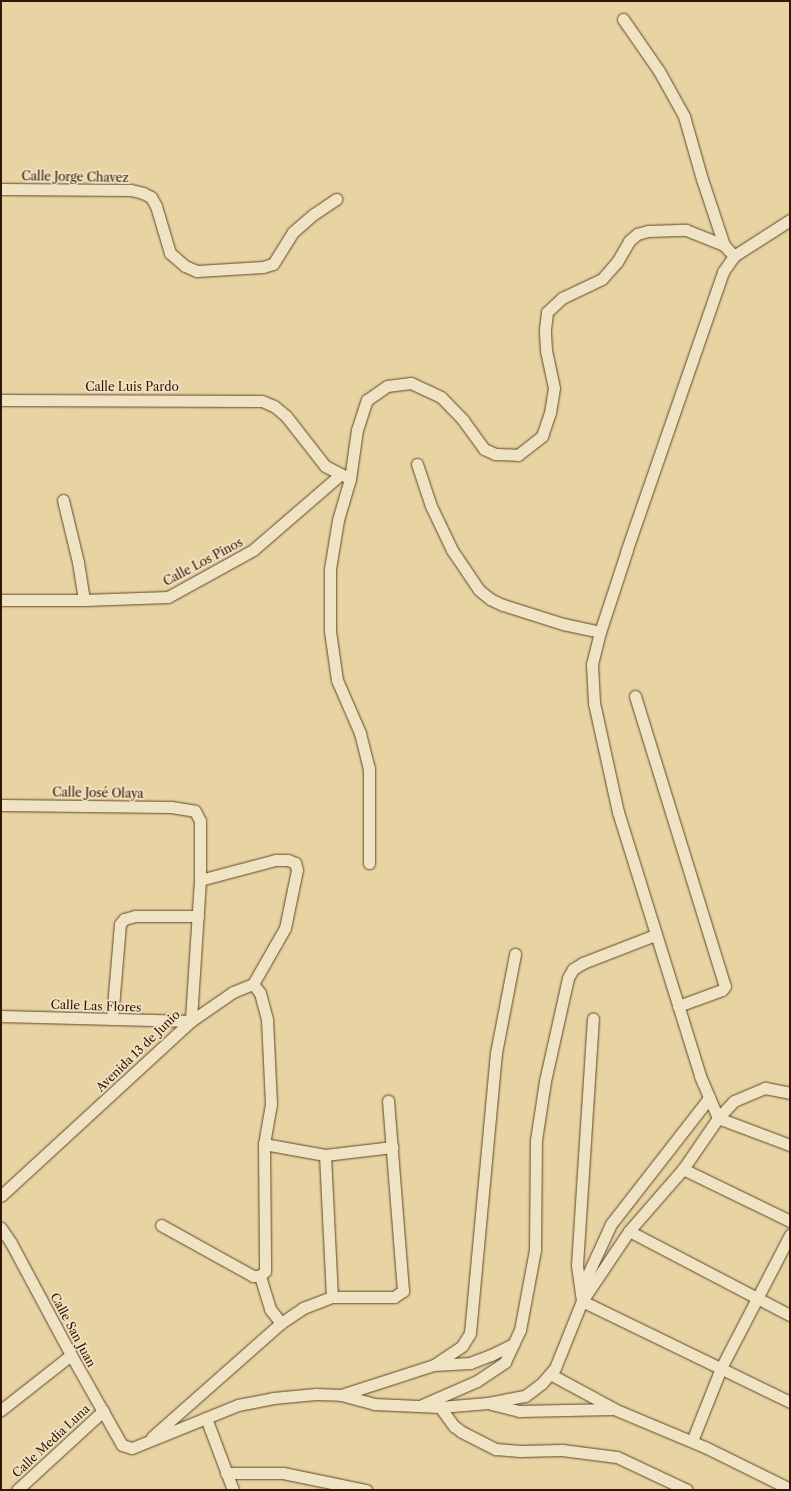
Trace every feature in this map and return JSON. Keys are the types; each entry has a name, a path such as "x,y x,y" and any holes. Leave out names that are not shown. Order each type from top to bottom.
{"street":[{"path":"623,19 659,71 684,116 702,179 724,244 734,256"},
{"name":"Calle Jorge Chavez","path":"1,189 131,190 143,193 151,197 156,206 170,252 185,266 197,272 262,267 272,264 293,232 314,214 336,199"},
{"path":"790,220 734,256 723,272 600,632 592,664 594,703 618,812 655,936 700,1076 709,1098 718,1118 790,1145"},
{"path":"369,863 369,768 360,733 337,680 330,631 330,570 338,520 345,477 357,430 367,400 387,386 411,383 441,397 462,420 484,449 495,454 518,454 542,436 550,413 554,388 546,351 545,329 547,312 562,298 602,279 617,262 629,241 637,234 648,231 686,230 724,244"},
{"name":"Calle Luis Pardo","path":"1,400 262,401 274,406 286,416 325,466 345,477"},
{"path":"417,464 431,506 452,550 479,590 490,599 503,605 564,624 600,632"},
{"name":"Calle Los Pinos","path":"1,600 84,600 168,597 253,550 345,477"},
{"path":"63,500 78,562 84,600"},
{"path":"635,696 725,986 722,990 678,1006"},
{"name":"Calle José Olaya","path":"1,805 171,807 195,810"},
{"name":"Avenida 13 de Junio","path":"1,1196 191,1021 200,880 200,821 195,810"},
{"path":"191,1021 233,992 253,984 285,928 298,870 295,863 288,860 275,860 200,880"},
{"path":"112,1019 120,924 124,919 135,916 198,916"},
{"path":"420,1406 477,1381 505,1362 520,1330 535,1250 536,1140 545,1081 568,978 573,969 583,963 655,936"},
{"path":"434,1365 462,1346 470,1334 496,1053 515,954"},
{"path":"161,1225 253,1276 260,1276 265,1271 264,1144 272,1104 267,1019 260,993 253,984"},
{"name":"Calle Las Flores","path":"1,1016 191,1021"},
{"path":"582,1301 577,1265 593,1019"},
{"path":"582,1301 629,1230 683,1169 718,1118 734,1101 764,1088 790,1092"},
{"path":"145,1443 238,1405 273,1398 316,1394 341,1395 374,1404 440,1407 488,1403 525,1396 542,1384 555,1368 582,1301 588,1274 611,1224 709,1098"},
{"path":"145,1443 281,1323 302,1308 332,1297 394,1296 403,1292 388,1101"},
{"path":"264,1144 325,1155 392,1148"},
{"path":"325,1155 332,1297"},
{"path":"683,1169 790,1222"},
{"name":"Calle San Juan","path":"1,1228 11,1243 71,1355 122,1445 132,1448 145,1443"},
{"path":"629,1230 790,1315"},
{"path":"692,1441 721,1368 790,1235"},
{"path":"260,1276 270,1309 281,1323"},
{"path":"582,1301 790,1402"},
{"path":"341,1395 434,1365 470,1363 491,1356 514,1344"},
{"path":"1,1410 71,1355"},
{"path":"550,1374 614,1408 692,1441 790,1489"},
{"path":"488,1403 519,1411 614,1408"},
{"path":"440,1407 454,1426 462,1432 496,1449 520,1451 562,1450 617,1457 687,1490"},
{"name":"Calle Media Luna","path":"17,1490 103,1411"},
{"path":"206,1418 233,1490"},
{"path":"226,1473 283,1473 366,1490"}]}
